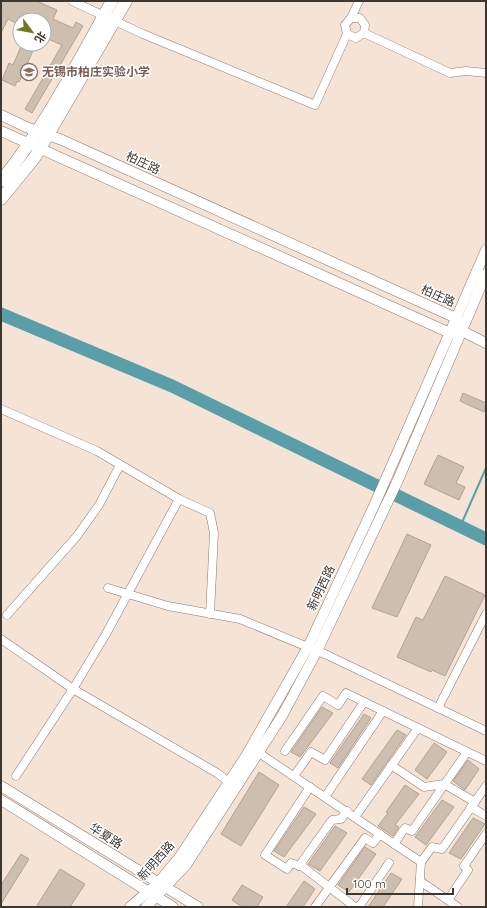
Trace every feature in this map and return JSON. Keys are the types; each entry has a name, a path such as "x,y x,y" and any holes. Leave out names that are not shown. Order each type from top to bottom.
{"main road":[{"path":"110,18 112,1"},
{"path":"1,199 43,133 110,18 126,1"},
{"path":"1,181 35,146"}],"street":[{"path":"72,1 315,105 347,34 345,25 351,18 359,1"},
{"path":"347,34 356,38 364,33 366,25 363,21 360,18 351,18"},
{"path":"364,33 450,73 466,71 486,73"},
{"name":"柏庄路","path":"1,115 456,318 462,331"},
{"path":"1,131 450,334 462,331 486,343"},
{"name":"新明西路","path":"379,507 388,474 486,250"},
{"name":"新明西路","path":"130,907 147,892 162,885 186,865 282,716 379,507 398,480 486,274"},
{"path":"1,408 97,452 179,499 210,513 214,533 210,614"},
{"path":"7,615 77,536 99,505 120,465"},
{"path":"16,776 73,689 128,594 179,499"},
{"path":"108,588 168,606 240,619 312,649 486,731"},
{"path":"438,708 486,614"},
{"path":"1,639 73,689 217,773 229,782"},
{"name":"新明西路","path":"146,907 157,898 162,885 229,782 312,649"},
{"path":"285,751 323,696 338,705 346,693 486,761"},
{"path":"294,776 311,752 325,760 364,702"},
{"path":"326,797 383,711"},
{"path":"354,817 418,728"},
{"path":"394,844 405,828 412,831 467,752"},
{"path":"259,753 421,862"},
{"path":"391,765 424,787 444,784 486,816"},
{"name":"华夏路","path":"1,786 198,907"},
{"path":"418,907 421,862 432,847 442,849 486,786"},
{"path":"310,787 265,855 286,870 291,863 299,866 355,907"},
{"path":"1,800 173,907"},
{"path":"299,866 332,820 340,819 347,812"},
{"path":"316,907 365,838 373,843 380,834"},
{"path":"448,900 468,870 464,866 486,834"},
{"path":"359,907 389,863"},
{"path":"420,881 458,907"}],"building":[{"path":"1,1 36,1 57,10 53,19 73,28 76,22 83,26 32,113 25,109 62,45 52,41 52,12 12,12 12,21 8,19 1,33"},
{"path":"19,52 32,52 19,82 17,81 15,86 2,80 9,63 13,65"},
{"path":"463,393 486,403 484,412 460,401"},
{"path":"438,455 464,467 456,483 465,487 459,500 424,484"},
{"path":"407,534 431,545 397,617 372,608"},
{"path":"445,576 485,595 445,676 432,670 431,672 397,657 416,617 423,620"},
{"path":"322,707 333,713 300,757 291,752"},
{"path":"364,714 371,718 338,768 330,763"},
{"path":"397,730 406,735 371,785 362,779"},
{"path":"434,743 447,752 427,779 415,770"},
{"path":"468,760 479,769 465,790 453,781"},
{"path":"259,772 279,785 241,846 221,834"},
{"path":"405,785 419,794 395,825 399,827 393,836 378,826 388,813 386,812"},
{"path":"442,800 454,807 426,845 415,837"},
{"path":"304,807 316,814 284,857 274,851"},
{"path":"473,818 485,824 461,859 449,853"},
{"path":"335,826 347,833 320,871 308,864"},
{"path":"365,847 376,854 349,892 338,885"},
{"path":"21,854 29,859 1,904 1,885"},
{"path":"60,869 85,884 70,907 36,907"},
{"path":"391,873 402,879 383,907 368,907"},
{"path":"304,881 315,889 303,907 286,907"},
{"path":"242,885 263,897 257,907 242,907 232,900"}],"waterway":[{"path":"1,314 172,386 486,539"},
{"path":"460,527 486,468"}],"place":[{"name":"无锡市柏庄实验小学","path":"29,72"}]}
